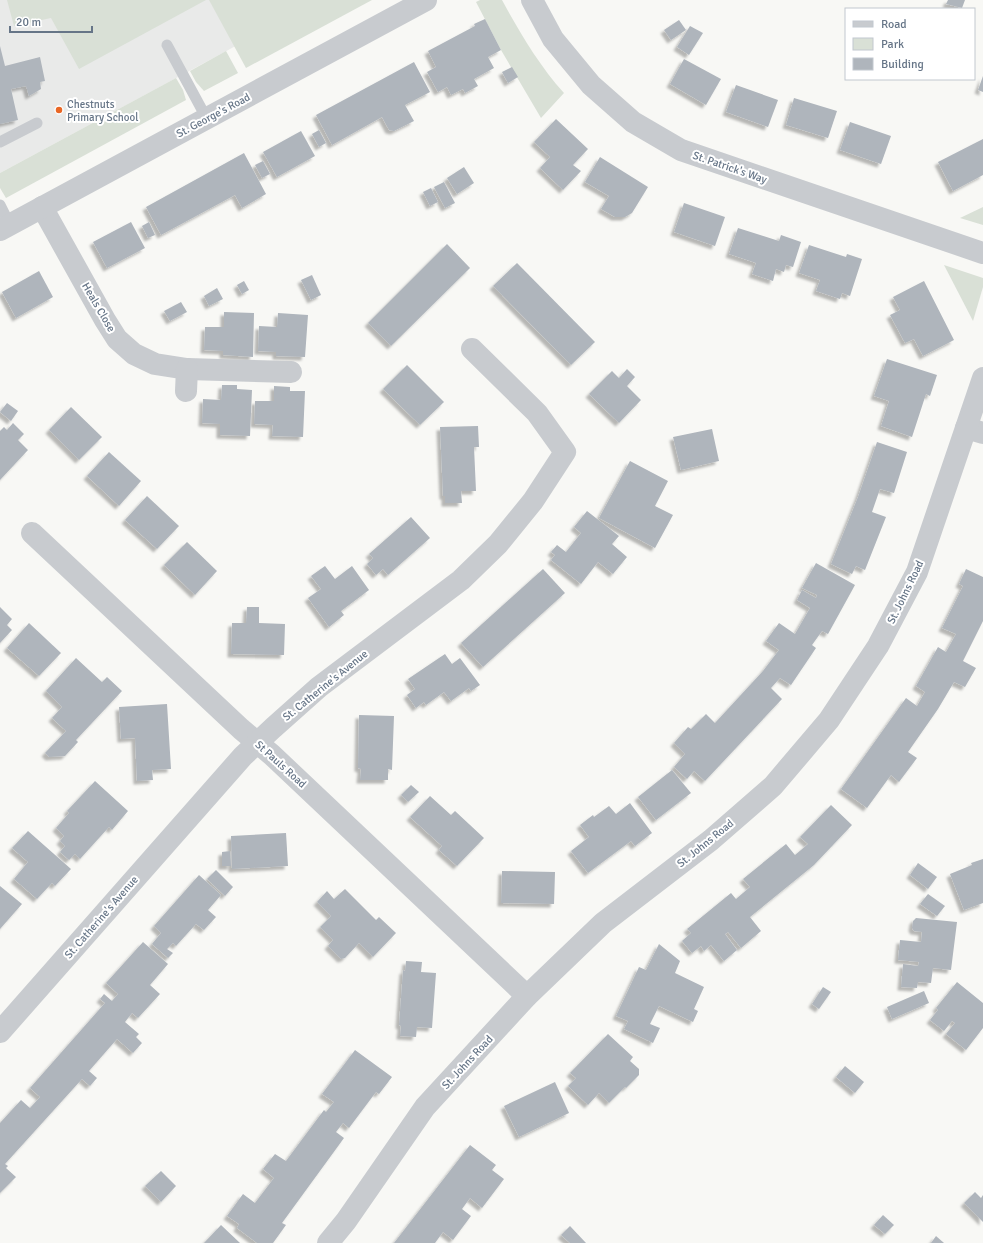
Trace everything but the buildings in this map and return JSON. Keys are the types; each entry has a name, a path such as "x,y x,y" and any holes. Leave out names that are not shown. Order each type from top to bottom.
{"street":[{"name":"St. George's Road","path":"5,227 426,0"},
{"name":"St. Patrick's Way","path":"532,0 553,39 591,85 634,122 681,150 983,253"},
{"name":"Heals Close","path":"42,207 105,320 117,339 134,354 155,364 187,369 292,372"},
{"name":"St. Catherine's Avenue","path":"0,1032 257,742 319,686 461,580 498,544 533,502 565,452 537,414 472,349"},
{"path":"186,392 187,369"},
{"name":"St. Johns Road","path":"328,1243 346,1221 425,1107 527,996 603,923 711,840 773,786 829,720 878,646 917,572 974,430 983,378"},
{"name":"St Pauls Road","path":"32,534 272,755 527,996"}],"lane":[{"path":"166,44 207,119"},
{"path":"0,142 37,123"},
{"path":"0,206 5,227"}],"shaded area":[{"name":"Chestnuts Primary School","path":"0,0 321,0 0,173"}],"green space":[{"path":"7,0 206,0 79,69 51,18 14,26"},
{"path":"209,0 372,0 246,68"},
{"path":"480,0 502,0 530,48 564,93 541,118 501,50 476,2"},
{"path":"226,51 238,73 204,91 196,82 190,71"},
{"path":"176,78 183,90 186,100 6,198 0,188 0,173"},
{"path":"983,207 983,225 960,218"},
{"path":"944,265 983,278 983,287 973,321"}],"place":[{"name":"Chestnuts Primary School","path":"59,110"}]}
